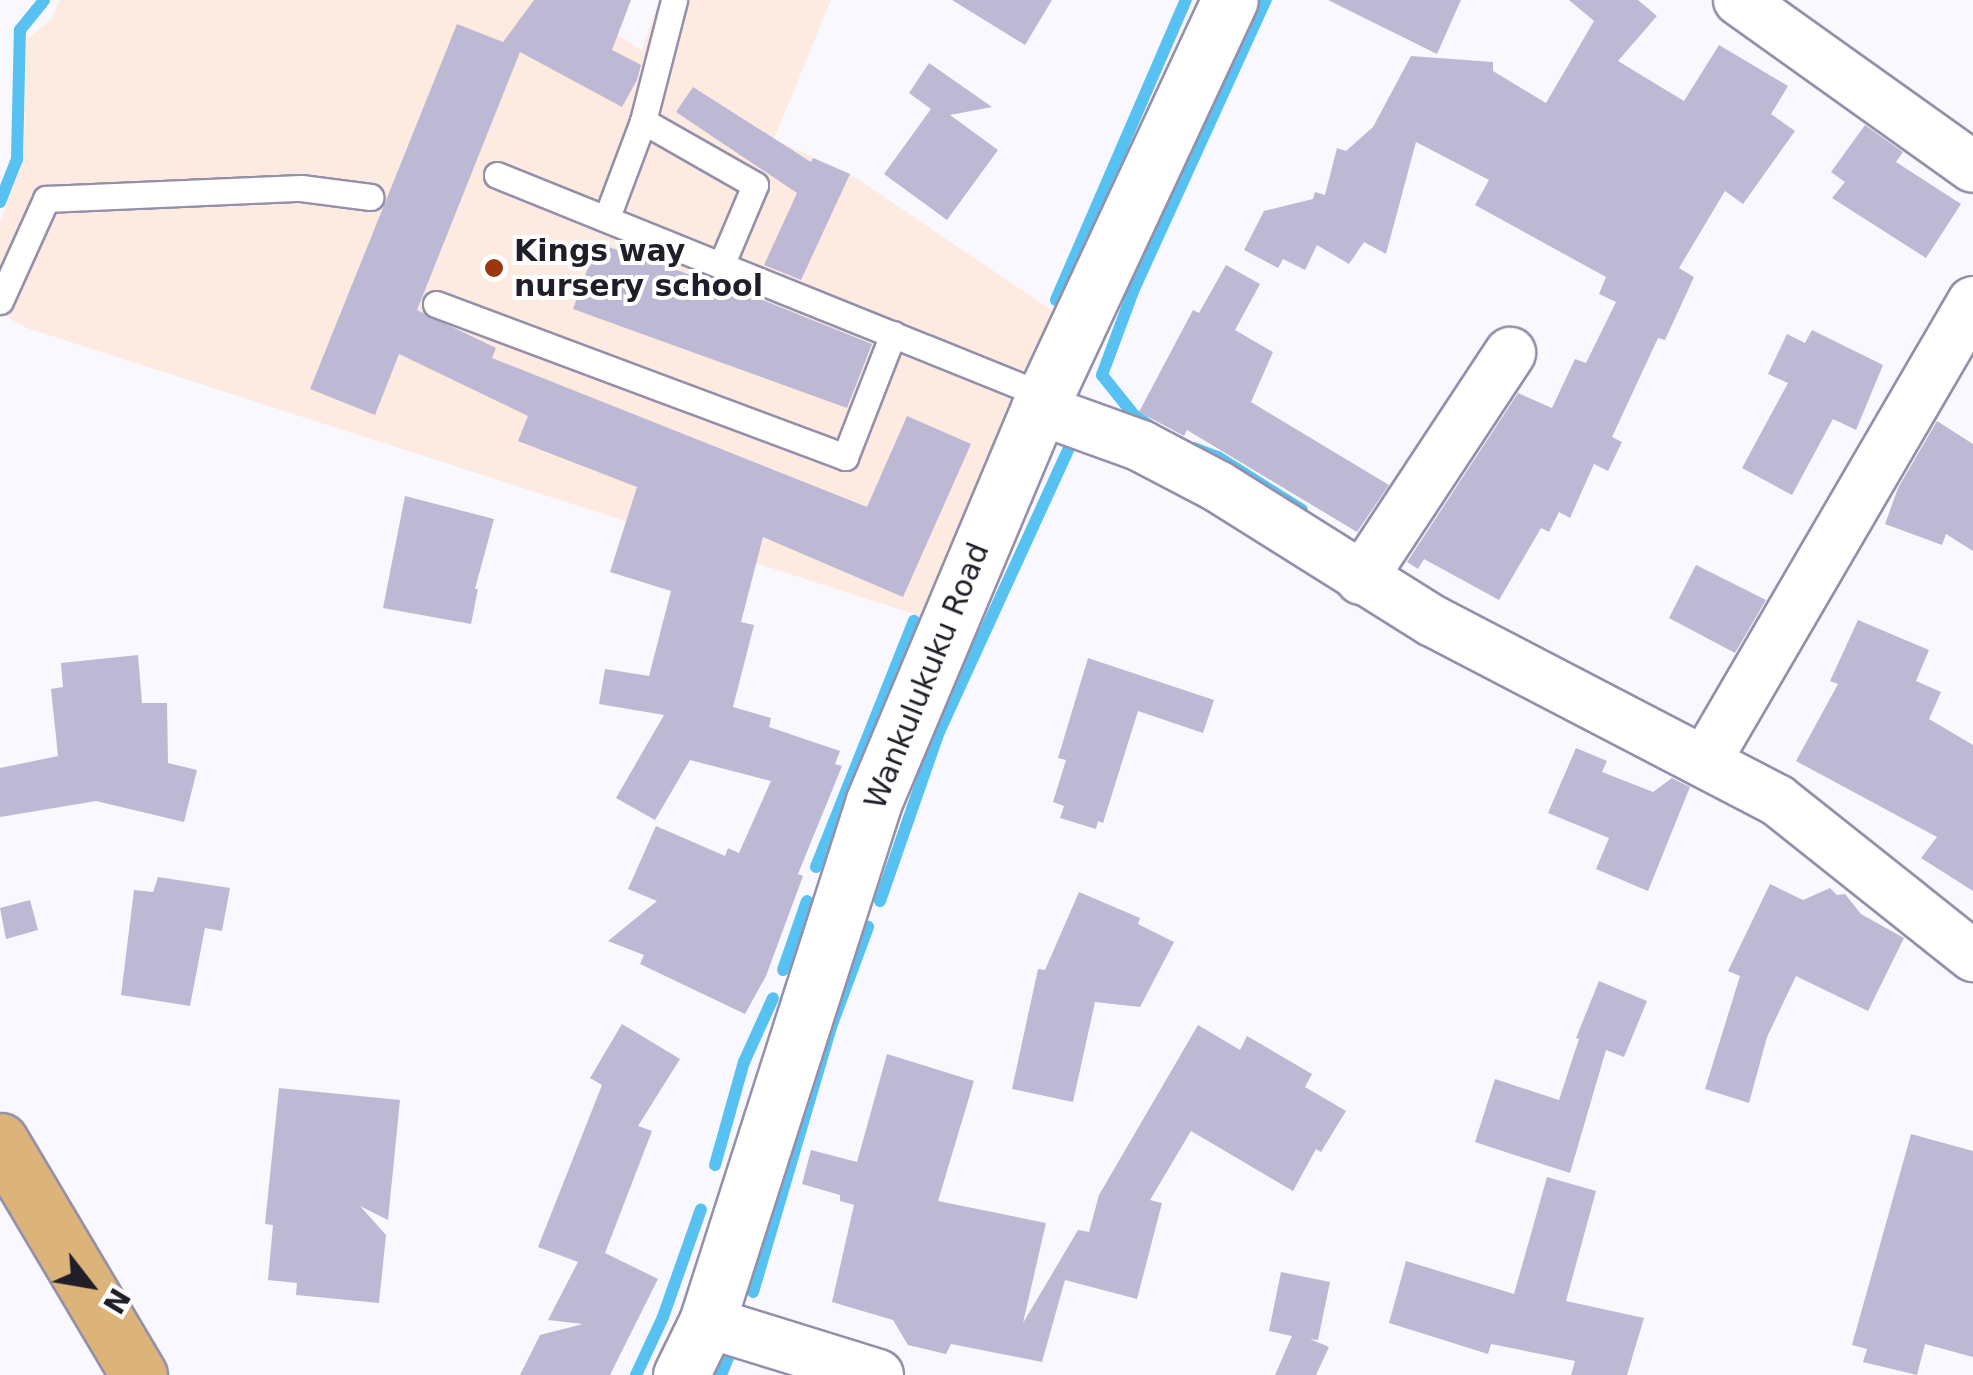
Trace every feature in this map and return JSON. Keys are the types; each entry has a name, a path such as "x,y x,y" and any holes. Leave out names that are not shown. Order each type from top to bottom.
{"main road":[{"name":"Wankulukuku Road","path":"682,1375 708,1322 874,801 1042,403 1230,0"},
{"path":"0,1140 140,1375"}],"street":[{"path":"1739,0 1973,167"},
{"path":"1706,760 1973,302"},
{"path":"1361,579 1510,353"},
{"path":"1042,403 1141,446 1219,487 1433,621 1706,760 1776,800 1973,956"},
{"path":"708,1322 878,1375"}],"lane":[{"path":"607,217 643,121 674,0"},
{"path":"643,121 755,185 722,263"},
{"path":"497,175 893,334 1042,403"},
{"path":"0,301 46,198 300,188 370,198"},
{"path":"436,304 845,457 893,334"}],"shaded area":[{"name":"Kings way nursery school","path":"59,0 566,0 642,51 659,0 831,0 774,139 850,174 1057,314 920,616 27,328 0,313 0,223 24,158 26,40 52,19"}],"building":[{"path":"534,0 631,0 612,50 641,65 637,80 622,107 520,52 417,310 496,348 492,358 867,507 907,416 971,444 903,597 763,537 741,622 754,625 733,707 771,718 769,727 840,751 835,764 842,766 798,874 803,876 766,976 745,1014 640,964 644,955 608,941 657,901 628,889 656,826 725,856 728,848 739,853 771,781 690,760 655,820 616,798 664,715 599,704 605,669 649,676 671,591 610,572 637,487 518,441 528,416 399,354 375,415 310,389 457,24 503,42"},
{"path":"952,0 1052,0 1025,45"},
{"path":"1328,0 1461,0 1437,54"},
{"path":"1569,0 1638,0 1657,16 1618,61 1684,101 1719,45 1788,86 1771,114 1795,131 1743,204 1725,191 1679,268 1694,277 1665,340 1658,338 1612,437 1622,442 1608,471 1594,464 1570,518 1559,512 1549,532 1541,528 1499,600 1424,559 1418,569 1407,562 1518,393 1552,408 1575,359 1586,363 1616,302 1599,294 1606,277 1475,205 1489,180 1416,142 1386,254 1364,242 1349,264 1317,245 1305,270 1283,259 1278,268 1244,250 1264,211 1313,199 1315,192 1325,195 1337,148 1346,151 1373,127 1411,56 1493,62 1493,71 1546,103 1594,21"},
{"path":"929,63 992,107 950,115 998,150 947,220 884,174 931,109 909,93"},
{"path":"693,87 811,162 813,158 850,174 801,280 764,265 797,193 676,112"},
{"path":"1865,125 1903,152 1896,162 1961,204 1926,258 1832,198 1845,182 1831,172"},
{"path":"597,243 750,295 872,344 847,408 573,309"},
{"path":"1226,265 1260,284 1235,330 1273,352 1251,402 1389,485 1357,532 1187,430 1184,436 1139,412 1193,310 1199,313"},
{"path":"1812,330 1883,365 1856,430 1833,419 1792,495 1742,468 1788,383 1768,374 1787,334 1805,343"},
{"path":"1937,421 1973,444 1973,551 1946,534 1942,545 1885,524 1898,488"},
{"path":"405,496 494,519 475,589 471,624 383,608"},
{"path":"1696,565 1766,600 1735,653 1669,618"},
{"path":"1858,620 1929,650 1916,681 1941,692 1929,719 1973,745 1973,891 1921,858 1937,837 1796,761 1838,684 1830,681"},
{"path":"138,655 142,703 167,703 168,763 197,770 184,822 96,801 0,817 0,768 58,756 51,689 63,687 61,663"},
{"path":"1088,658 1214,700 1203,733 1138,711 1103,823 1098,821 1096,829 1060,818 1064,806 1053,802 1066,760 1058,758"},
{"path":"1576,748 1607,761 1602,772 1653,792 1672,778 1690,787 1648,891 1596,869 1609,838 1548,813"},
{"path":"158,877 230,888 222,931 205,928 190,1006 121,995 134,890 153,892"},
{"path":"1770,884 1803,900 1830,888 1837,895 1845,894 1861,914 1904,938 1868,1011 1796,976 1767,1037 1749,1103 1705,1089 1740,976 1728,971"},
{"path":"1079,892 1140,918 1138,924 1174,942 1140,1007 1095,1002 1073,1102 1012,1089 1038,969 1045,970"},
{"path":"30,900 38,930 6,939 0,908"},
{"path":"1599,981 1647,1001 1624,1057 1606,1050 1570,1173 1475,1142 1495,1079 1559,1100 1579,1039 1583,1040 1576,1038"},
{"path":"622,1024 680,1059 638,1126 652,1131 605,1253 658,1279 610,1375 520,1375 540,1335 583,1324 548,1320 578,1262 538,1247 602,1085 590,1078"},
{"path":"1198,1025 1240,1050 1247,1036 1312,1074 1305,1087 1346,1111 1321,1152 1316,1149 1293,1191 1191,1131 1150,1200 1162,1203 1137,1299 1065,1280 1042,1362 951,1344 946,1354 908,1345 893,1320 832,1302 854,1205 840,1201 840,1195 802,1184 811,1150 857,1162 887,1054 974,1081 938,1201 1046,1223 1023,1323 1078,1230 1089,1232 1099,1195"},
{"path":"279,1088 400,1100 388,1220 360,1206 386,1235 379,1303 296,1295 297,1283 268,1280 273,1225 265,1224"},
{"path":"1911,1134 1973,1151 1973,1357 1925,1344 1917,1375 1863,1362 1867,1349 1852,1345"},
{"path":"1547,1177 1596,1191 1566,1301 1644,1318 1627,1375 1571,1375 1575,1361 1491,1344 1488,1354 1389,1323 1406,1261 1514,1294"},
{"path":"1281,1272 1330,1282 1318,1340 1310,1339 1329,1347 1316,1375 1275,1375 1292,1336 1269,1331"}],"waterway":[{"path":"0,202 17,159 20,30 44,0"},
{"path":"1056,300 1186,0"},
{"path":"1150,426 1134,415 1102,375 1134,289 1266,0"},
{"path":"880,901 939,732 1076,433"},
{"path":"1194,448 1218,457 1302,510"},
{"path":"816,867 914,621"},
{"path":"783,970 807,901"},
{"path":"753,1292 831,1027 868,927"},
{"path":"715,1165 744,1062 773,998"},
{"path":"636,1375 663,1317 701,1209"},
{"path":"721,1375 735,1340"}],"place":[{"name":"Kings way nursery school","path":"494,268"}]}
